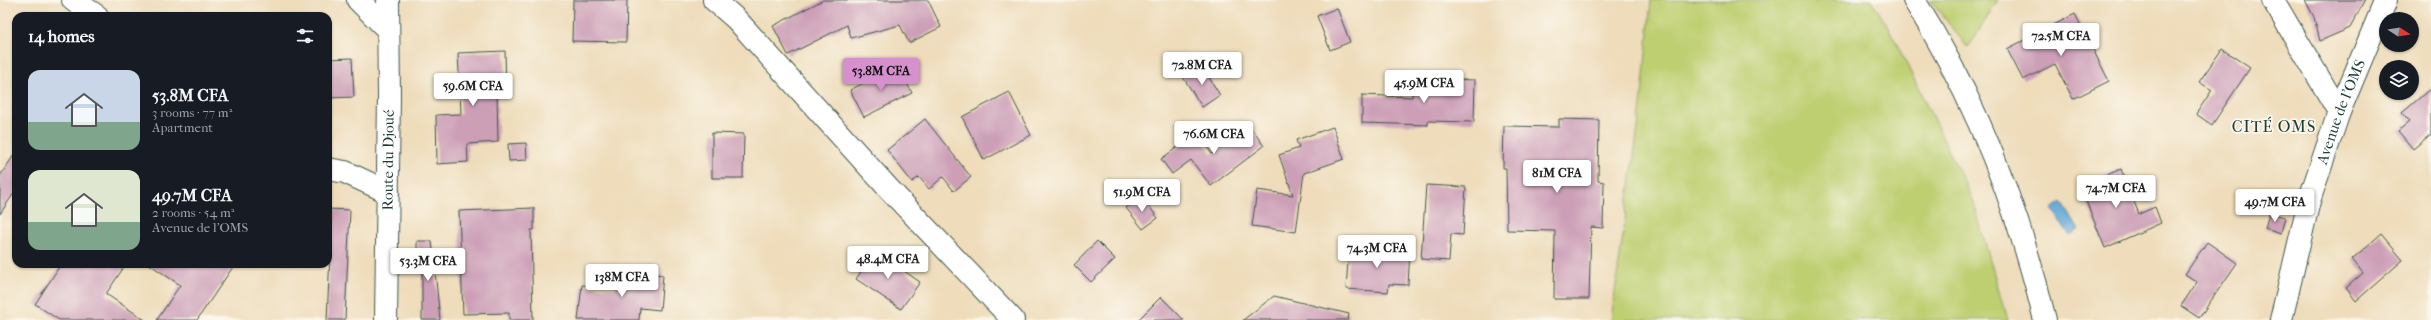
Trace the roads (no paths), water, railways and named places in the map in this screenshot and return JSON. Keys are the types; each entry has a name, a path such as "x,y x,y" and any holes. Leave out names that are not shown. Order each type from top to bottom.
{"street":[{"path":"73,0 91,12"},
{"path":"358,0 387,29"},
{"name":"Route du Djoué","path":"386,320 389,96 387,29 388,0"},
{"path":"714,0 736,19 889,189 1013,320"},
{"path":"1914,0 1980,123 2020,231 2033,271 2045,320"},
{"path":"2273,0 2339,112"},
{"name":"Avenue de l'OMS","path":"2280,320 2309,201 2339,112 2386,0"},
{"path":"332,170 345,172 388,192"}],"water":[{"path":"2062,202 2079,230 2070,236 2052,209"}],"district":[{"name":"CITÉ OMS","path":"2274,126"}]}
